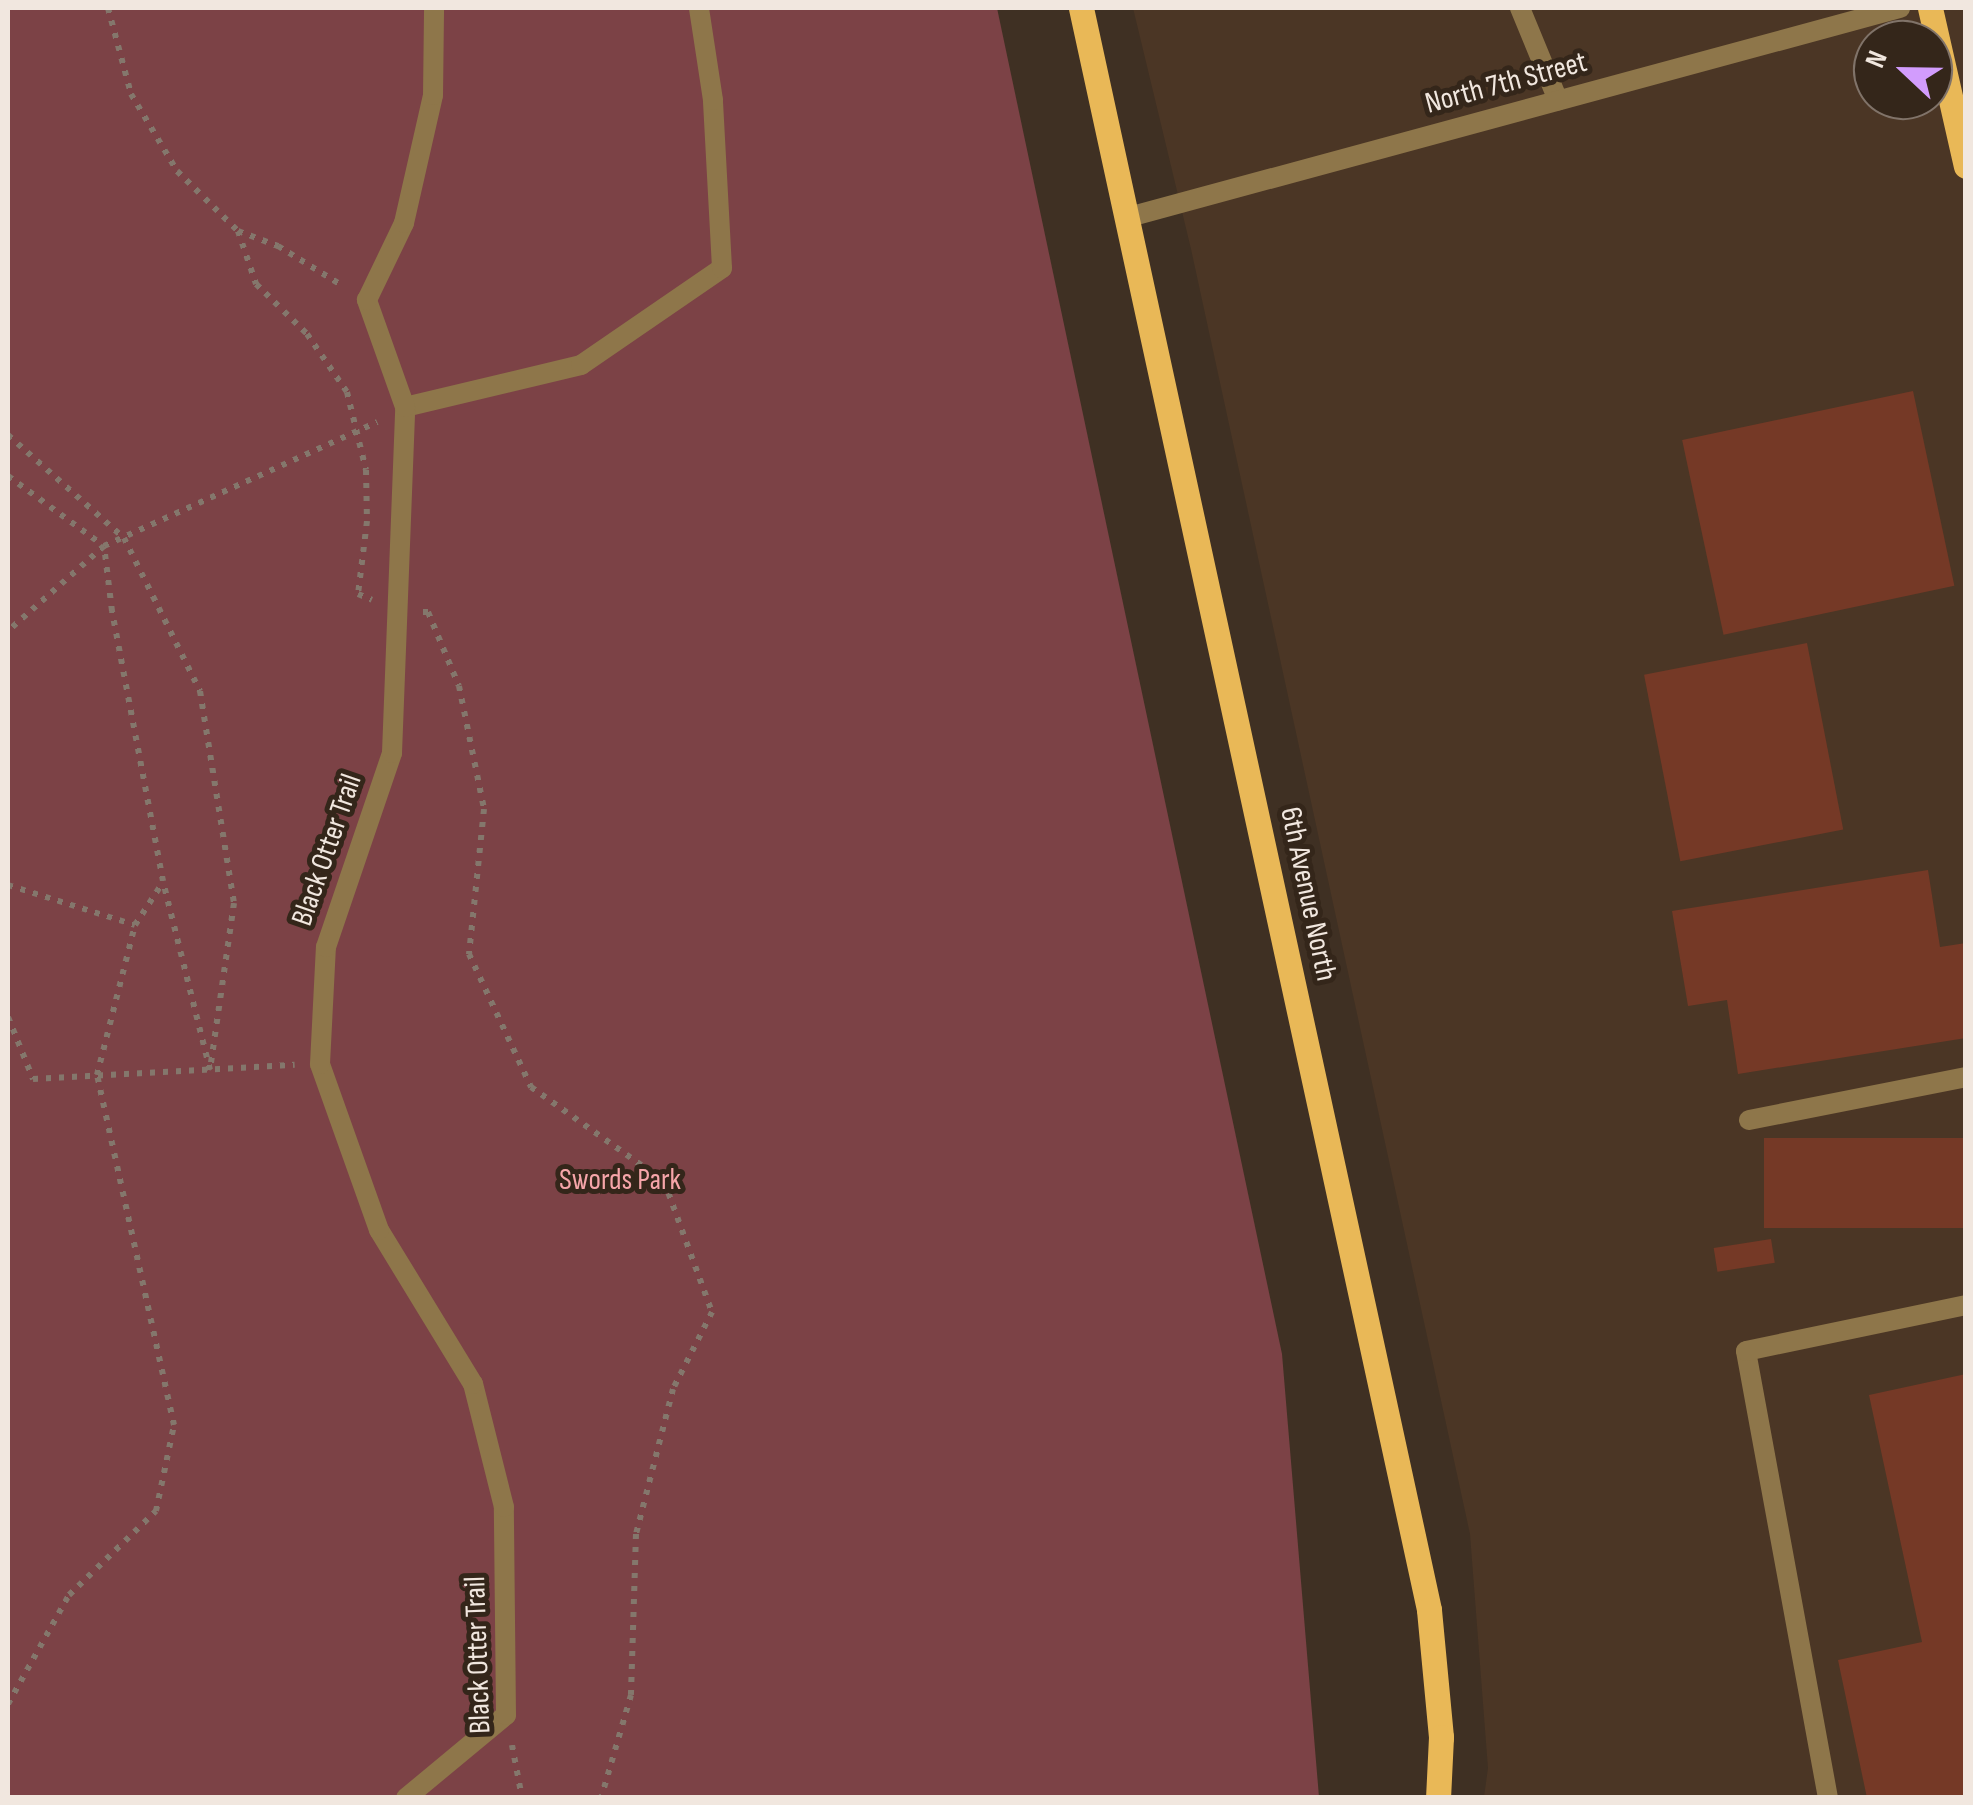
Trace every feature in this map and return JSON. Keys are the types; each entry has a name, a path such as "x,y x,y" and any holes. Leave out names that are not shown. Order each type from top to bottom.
{"main road":[{"name":"6th Avenue North","path":"1081,8 1429,1610 1441,1737 1438,1798"},
{"path":"1930,8 1966,166"}],"street":[{"path":"367,300 404,223 433,96 434,8"},
{"path":"405,407 581,365 722,268 713,100 699,8"},
{"path":"1520,8 1558,100"},
{"name":"North 7th Street","path":"1129,217 1900,8"},
{"name":"Black Otter Trail","path":"367,300 405,407 392,754 326,947 320,1064 380,1230 472,1384 504,1506 506,1714"},
{"path":"1748,1120 1966,1077"},
{"path":"1828,1798 1746,1351 1966,1306"},
{"path":"406,1798 506,1714"}],"path":[{"path":"108,8 131,94 177,170 238,231 278,246 367,300"},
{"path":"238,231 256,284 307,334 347,392 366,470 367,520 358,594 396,610 428,612 459,686 484,809 469,954 532,1087 664,1181 712,1312 673,1389 636,1534 631,1695 601,1798"},
{"path":"8,631 104,546 405,407"},
{"path":"8,435 124,538 200,692 234,903 210,1070"},
{"path":"8,476 104,546 164,881 210,1070"},
{"path":"8,1704 69,1595 156,1512 174,1425 97,1076 135,925 164,881"},
{"path":"8,885 135,925"},
{"path":"8,1017 33,1079 320,1064"},
{"name":"Black Otter Trail","path":"506,1714 522,1798"}],"shaded area":[{"path":"1133,8 1965,8 1965,1797 1484,1797 1488,1768 1470,1534 1191,249"}],"green space":[{"name":"Swords Park","path":"8,8 997,8 1282,1354 1319,1797 8,1798"}],"building":[{"path":"1913,391 1954,586 1724,635 1682,440"},
{"path":"1807,643 1843,830 1680,861 1644,675"},
{"path":"1928,870 1940,947 1966,943 1966,1038 1738,1074 1727,1000 1688,1006 1672,911"},
{"path":"1764,1138 1966,1138 1966,1228 1764,1228"},
{"path":"1771,1239 1775,1263 1717,1272 1714,1248"},
{"path":"1966,1374 1966,1798 1867,1798 1838,1660 1922,1642 1869,1395"}]}
